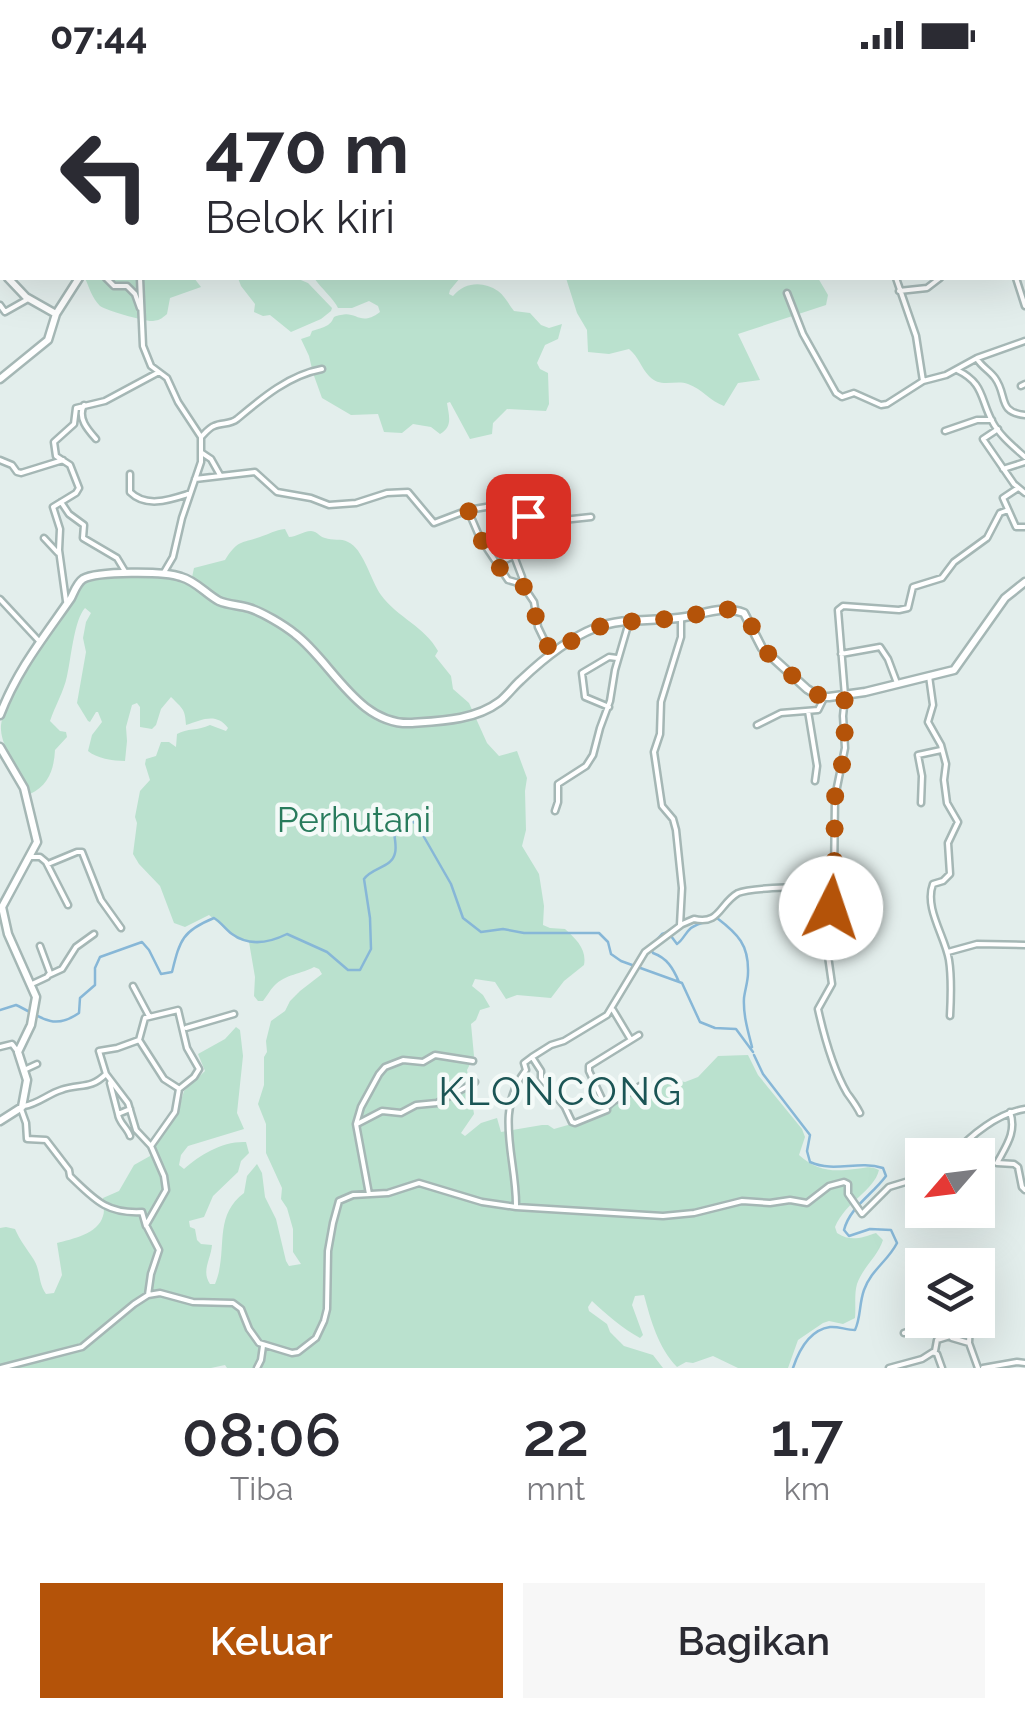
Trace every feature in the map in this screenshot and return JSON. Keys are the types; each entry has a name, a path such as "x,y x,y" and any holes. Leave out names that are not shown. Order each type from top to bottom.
{"street":[{"path":"10,280 28,299 56,314"},
{"path":"0,379 48,340 56,314 78,280"},
{"path":"108,280 114,286 124,285 131,290 142,318"},
{"path":"140,280 143,346 152,366 168,379 179,404 201,436 202,453 195,479 174,554 163,574"},
{"path":"896,280 916,336 923,381"},
{"path":"899,291 922,290 937,280"},
{"path":"1017,280 1025,306"},
{"path":"787,293 802,334 838,395 854,393 883,405 923,381 1025,340"},
{"path":"0,305 4,312 28,299"},
{"path":"976,358 994,377 1008,410 1025,415"},
{"path":"201,436 212,426 234,422 250,406 289,381 322,369"},
{"path":"957,370 983,393 992,420 1025,460 1003,469"},
{"path":"66,604 60,528 54,506 76,494 79,488 73,470 56,457 53,444 74,423 75,409 104,401 159,372"},
{"path":"84,405 83,423 96,439"},
{"path":"945,431 977,420 992,420"},
{"path":"998,429 982,438 1025,493"},
{"path":"202,453 211,459 220,475"},
{"path":"0,460 24,473 64,460"},
{"path":"195,479 255,472 276,492 330,505 408,492 434,523 468,510 504,504 537,521 591,517"},
{"path":"130,474 130,492 136,498 162,502 190,493"},
{"path":"1018,488 1003,497 1016,527 1025,528"},
{"path":"60,502 84,525 83,538 118,558 126,573"},
{"path":"468,510 480,538 508,580 522,584"},
{"path":"860,1113 833,1060 819,1011 832,984 827,944 833,888 834,805 845,748 845,696 837,614 844,606 908,608 914,585 942,578 954,562 987,538 998,514 1008,510"},
{"path":"44,538 60,557"},
{"path":"498,564 515,556 522,584 534,602 547,657"},
{"path":"0,715 39,641 84,578 126,573 163,574 189,580 221,602 254,610 290,630 370,712 398,722 460,718 490,707 547,657 594,628 610,623 682,618 718,609 744,613 762,648 807,689 824,698 845,696 957,668 1006,598 1025,582"},
{"path":"0,599 39,641"},
{"path":"680,926 682,888 676,830 674,819 662,806 654,752 660,734 661,702 681,637 682,618"},
{"path":"555,811 557,786 591,759 609,707 629,622"},
{"path":"841,654 880,647 897,684"},
{"path":"609,707 585,697 582,673 609,658 619,658"},
{"path":"929,676 933,705 928,722 940,742 946,764 946,800 958,826 948,843 950,874 933,884 930,891 948,952 950,1016"},
{"path":"0,696 9,692"},
{"path":"757,725 780,713 820,709 824,698"},
{"path":"808,710 816,782"},
{"path":"0,747 25,791 37,842 4,900 1,914 36,994 29,1030 18,1052"},
{"path":"921,802 918,755 941,750"},
{"path":"48,864 82,852 101,900 121,928"},
{"path":"30,857 48,864 68,905"},
{"path":"516,1207 508,1112 516,1083 526,1070 524,1064 605,1017 652,945 694,918 704,922 717,916 734,896 749,890 833,888"},
{"path":"31,985 62,969 76,947 94,934"},
{"path":"948,952 977,944 1025,945"},
{"path":"40,946 49,975"},
{"path":"133,986 149,1016"},
{"path":"612,1008 631,1040"},
{"path":"151,1146 175,1112 180,1089 199,1069 188,1051 178,1010 149,1016 143,1019 138,1040 164,1079 180,1089"},
{"path":"184,1028 234,1014"},
{"path":"532,1057 542,1078 575,1123 606,1111 588,1068 639,1035"},
{"path":"130,1136 119,1120 100,1050 138,1040"},
{"path":"0,1047 12,1044 28,1083 21,1107 26,1138 46,1140 70,1176 111,1209 154,1211"},
{"path":"370,1195 356,1124 384,1067 405,1060 422,1062 435,1055 474,1060"},
{"path":"24,1070 37,1064"},
{"path":"0,1121 63,1089 92,1085 108,1076"},
{"path":"108,1076 130,1108 136,1130 151,1146 166,1182 166,1192 146,1226"},
{"path":"356,1124 382,1111 401,1113 416,1105 436,1103 475,1082"},
{"path":"606,1106 640,1086"},
{"path":"118,1114 130,1108"},
{"path":"971,1138 1010,1112 1025,1108"},
{"path":"1010,1112 1013,1127 996,1163 1018,1166 1025,1190"},
{"path":"2,1368 82,1347 119,1314 148,1294 160,1292 193,1302 233,1302 263,1346 294,1353 316,1338 327,1311 328,1251 337,1204 348,1196 388,1194 423,1183 482,1202 516,1207 667,1216 742,1201 807,1203 830,1186 844,1182 864,1214 889,1187 905,1182"},
{"path":"142,1213 160,1250 148,1294"},
{"path":"942,1368 935,1352 937,1340 944,1338"},
{"path":"955,1338 969,1343"},
{"path":"969,1338 981,1368 1025,1363"},
{"path":"258,1368 263,1346"},
{"path":"889,1368 922,1360 935,1352"}],"green space":[{"path":"86,280 196,280 201,287 170,298 167,314 149,321 100,306"},
{"path":"239,280 301,280 332,308 321,319 291,332 270,315 254,312 255,304"},
{"path":"316,280 458,280 449,294 453,296 474,284 486,286 500,293 514,311 530,313 541,325 549,328 562,324 558,339 545,345 537,363 548,373 546,411 507,409 493,423 492,434 470,439 450,402 448,425 440,434 431,427 413,424 402,433 384,432 378,414 351,415 322,398 301,339 328,325 335,316 368,318 380,312 369,301 352,308 338,308"},
{"path":"567,280 819,280 828,295 826,305 738,334 760,380 738,383 724,406 688,384 654,380 629,349 609,354 588,352 587,330"},
{"name":"Perhutani","path":"285,529 289,537 311,531 353,545 381,595 438,651 435,656 451,676 453,689 469,703 487,743 499,756 517,751 527,778 522,846 539,874 543,925 565,929 584,954 584,965 551,998 517,995 506,999 495,982 475,979 472,986 490,1007 480,1010 471,1024 474,1056 467,1070 474,1114 461,1133 465,1136 481,1123 497,1118 501,1132 542,1125 554,1129 606,1114 646,1084 658,1088 698,1077 718,1056 748,1055 758,1075 802,1129 805,1137 799,1155 825,1169 879,1170 872,1184 835,1227 837,1233 847,1238 876,1233 883,1240 857,1284 855,1318 843,1324 823,1323 798,1340 788,1368 738,1368 713,1356 677,1367 660,1342 644,1295 635,1296 632,1305 643,1335 640,1338 592,1301 588,1307 624,1346 653,1355 663,1368 225,1365 0,1368 0,1228 15,1229 36,1264 43,1290 46,1294 54,1293 62,1275 57,1243 96,1227 104,1212 103,1198 119,1191 134,1165 150,1156 178,1111 184,1091 205,1071 198,1054 225,1039 236,1027 240,1030 243,1056 237,1113 244,1129 188,1146 179,1165 184,1169 212,1150 237,1142 246,1142 249,1153 238,1172 213,1196 204,1217 189,1221 190,1227 195,1229 201,1244 212,1245 206,1274 210,1284 215,1284 224,1224 257,1164 286,1261 289,1266 301,1264 293,1252 293,1229 281,1199 282,1188 266,1153 266,1124 258,1104 271,1021 322,974 314,967 288,977 278,982 263,1001 258,1001 254,996 249,942 237,939 209,915 185,927 174,923 160,886 133,854 140,791 150,780 146,759 156,756 161,742 176,747 177,734 181,732 210,725 226,731 228,728 214,719 186,725 183,710 171,697 152,729 140,727 140,707 137,703 132,705 126,727 125,761 105,759 88,751 92,735 102,722 98,712 88,721 77,703 86,652 83,638 91,613 85,608 76,630 66,682 50,721 67,737 55,750 46,781 30,794 1,730 3,715 21,676 83,581 152,574 191,582 194,568 225,560 240,544"}],"waterway":[{"path":"0,1010 16,1005 54,1022 70,1018 79,1013 80,998 95,985 100,957 142,942 161,974 172,972 184,938 195,927 214,918 246,941 266,941 287,934 327,952 348,970 360,970 371,949 364,879 393,858 393,827 401,819 416,823 451,884 463,918 481,932 503,929 524,933 599,933 608,942 611,954 621,961 682,983 700,1022 715,1028 736,1029 753,1052"},
{"path":"679,982 669,964 650,947 668,932 677,944 694,926 717,918 736,935 747,955 744,1004 752,1047"},
{"path":"754,1055 763,1074 810,1135 810,1162 883,1168 886,1176 856,1208 844,1230 849,1236 870,1229 891,1230 897,1243 867,1283 855,1330 830,1327 816,1332 802,1348 793,1368"}],"district":[{"name":"KLONCONG","path":"561,1090"}],"route":[{"path":"528,516 504,504 468,510 480,538 508,580 522,584 532,599 538,627 552,654 585,632 610,623 682,618 718,609 738,610 747,616 762,648 807,689 824,698 845,696 846,746 835,797 831,908"}]}
